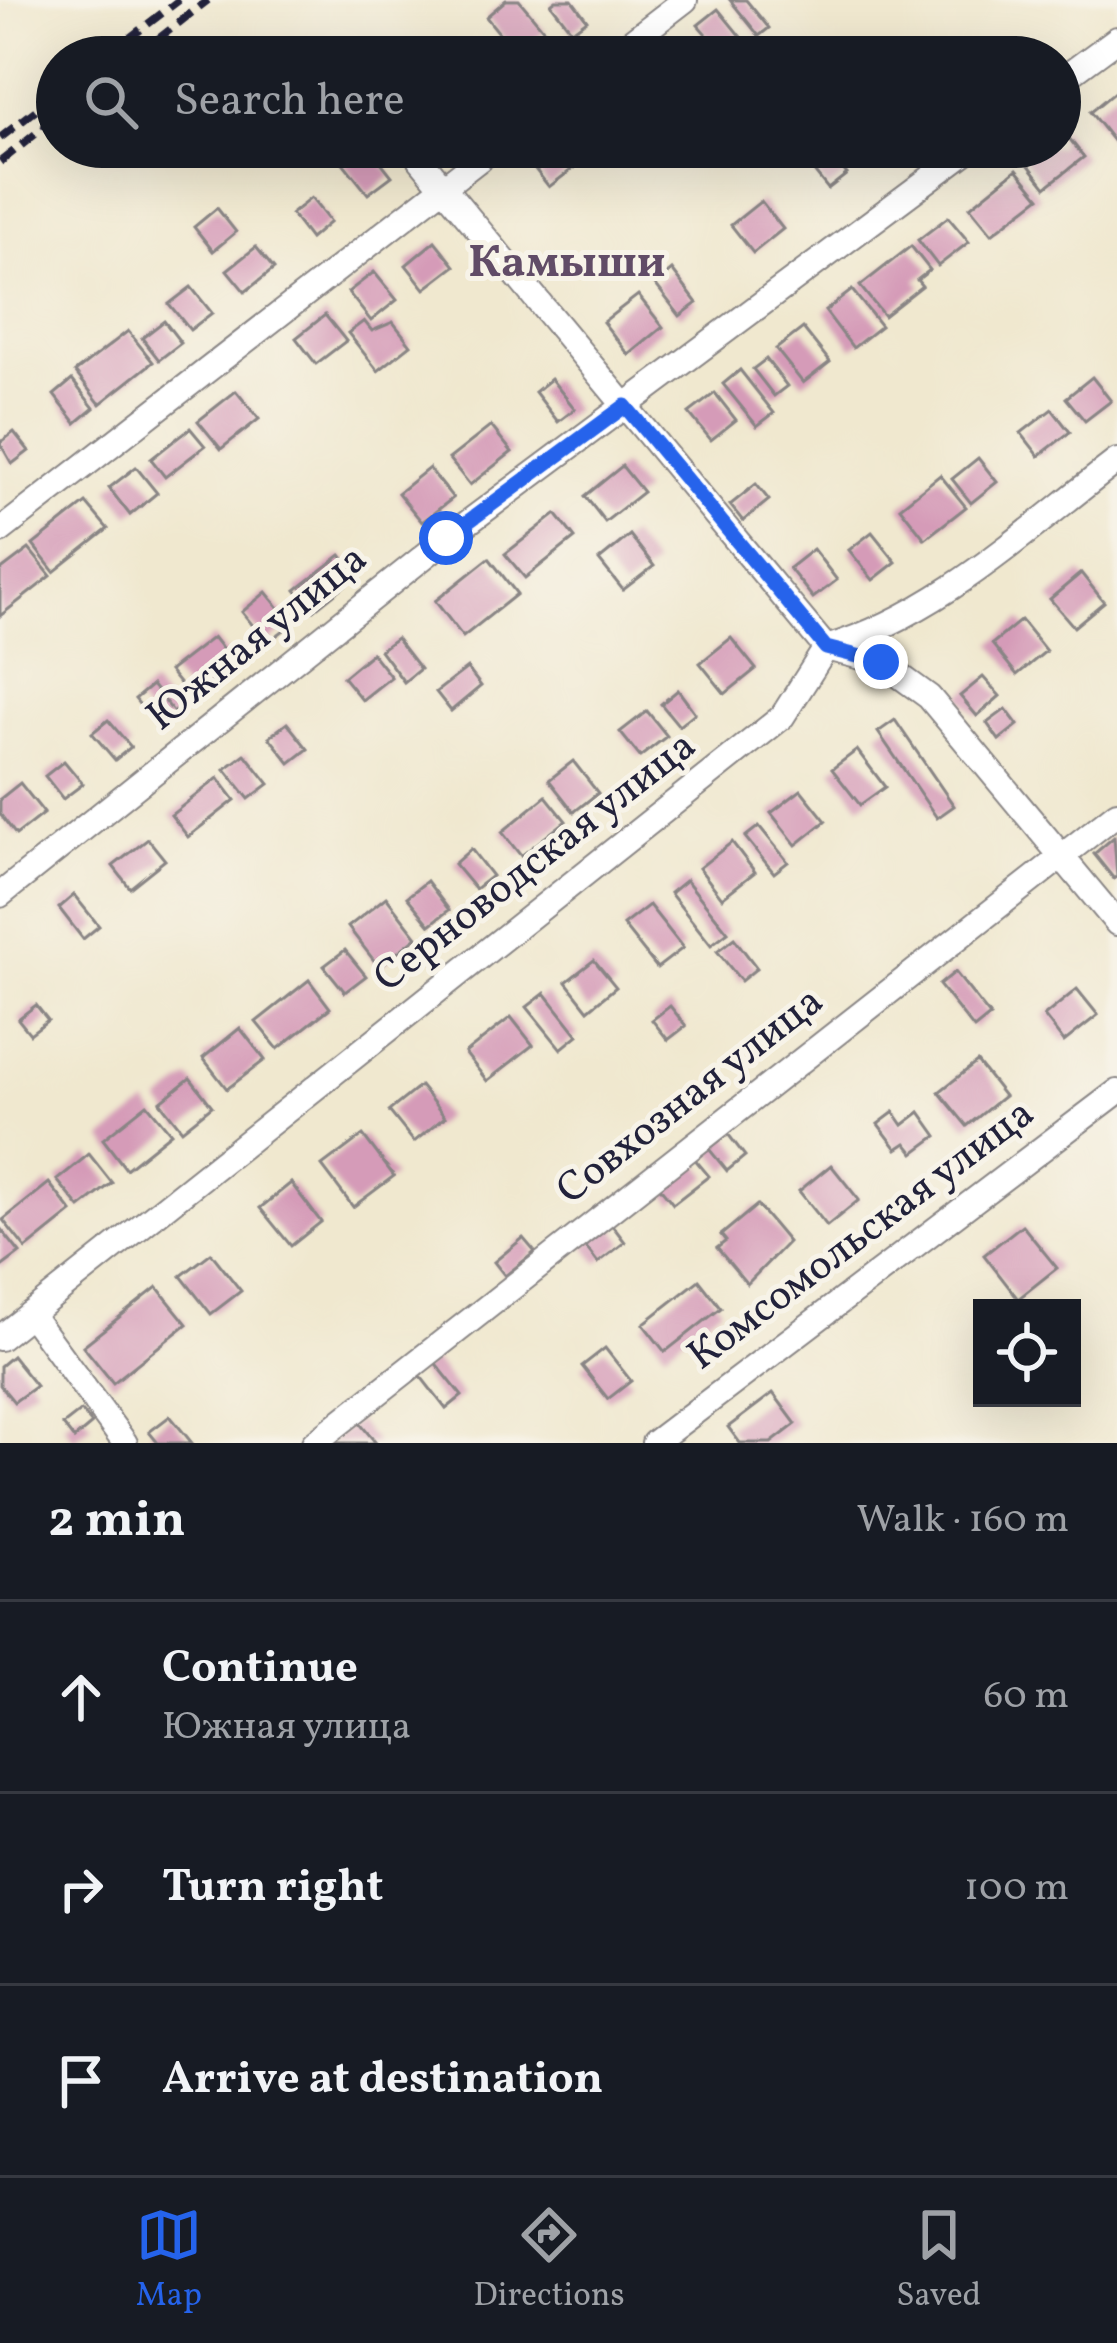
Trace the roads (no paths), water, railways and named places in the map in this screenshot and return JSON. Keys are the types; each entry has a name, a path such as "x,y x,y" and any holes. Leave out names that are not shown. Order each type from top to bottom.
{"street":[{"path":"638,36 685,0"},
{"path":"1081,66 1117,39"},
{"path":"427,168 826,648 881,662 929,697 1117,923"},
{"path":"0,531 468,168"},
{"name":"Южная улица","path":"0,895 446,538 944,168"},
{"path":"826,648 881,632 933,602 1117,460"},
{"name":"Серноводская улица","path":"0,1338 782,717 826,648"},
{"name":"Совхозная улица","path":"314,1443 1117,813"},
{"name":"Комсомольская улица","path":"654,1443 1117,1092"},
{"path":"30,1314 125,1443"}],"railway":[{"path":"132,36 179,0"},
{"path":"162,36 208,0"},
{"path":"0,138 36,110"},
{"path":"0,162 36,134"}],"district":[{"name":"Камыши","path":"567,264"}]}
